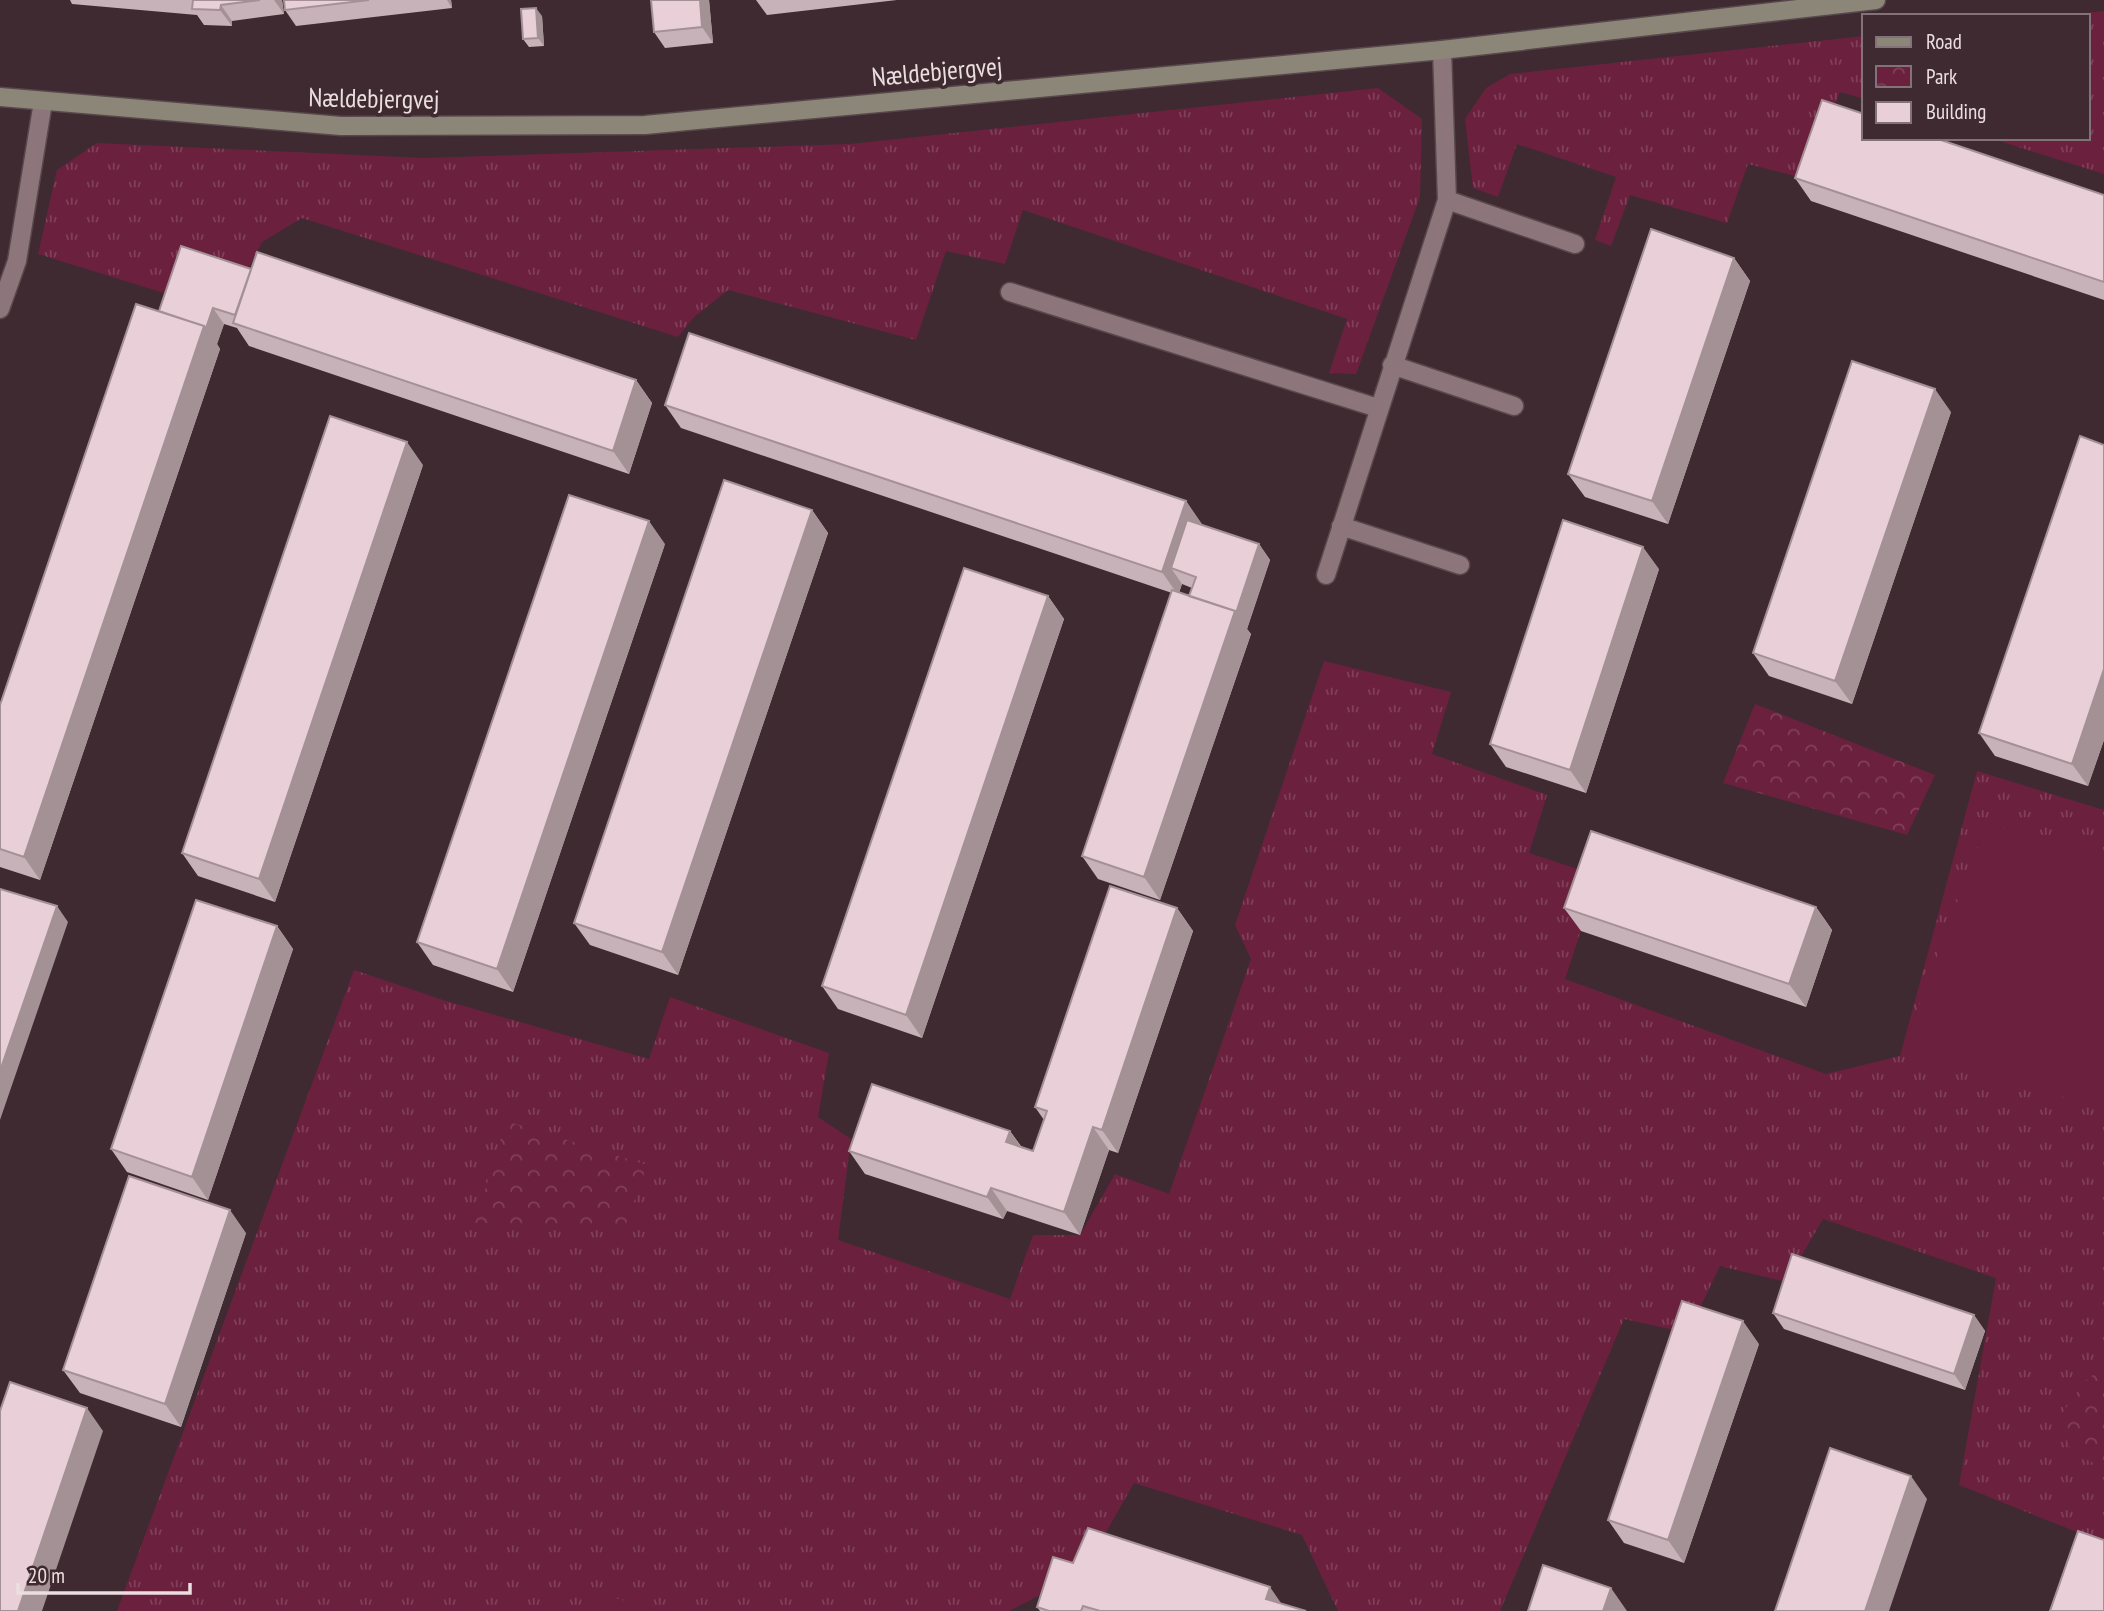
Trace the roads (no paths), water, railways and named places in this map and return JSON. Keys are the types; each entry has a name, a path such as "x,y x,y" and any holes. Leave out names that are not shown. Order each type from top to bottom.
{"street":[{"name":"Nældebjergvej","path":"0,97 341,126 645,125 1442,50 1832,2 1876,0"},
{"path":"1326,575 1447,200 1442,50"},
{"path":"0,309 17,261 43,102"},
{"path":"1447,200 1575,244"},
{"path":"1010,292 1378,408"},
{"path":"1392,365 1514,406"},
{"path":"1341,526 1460,565"}]}
